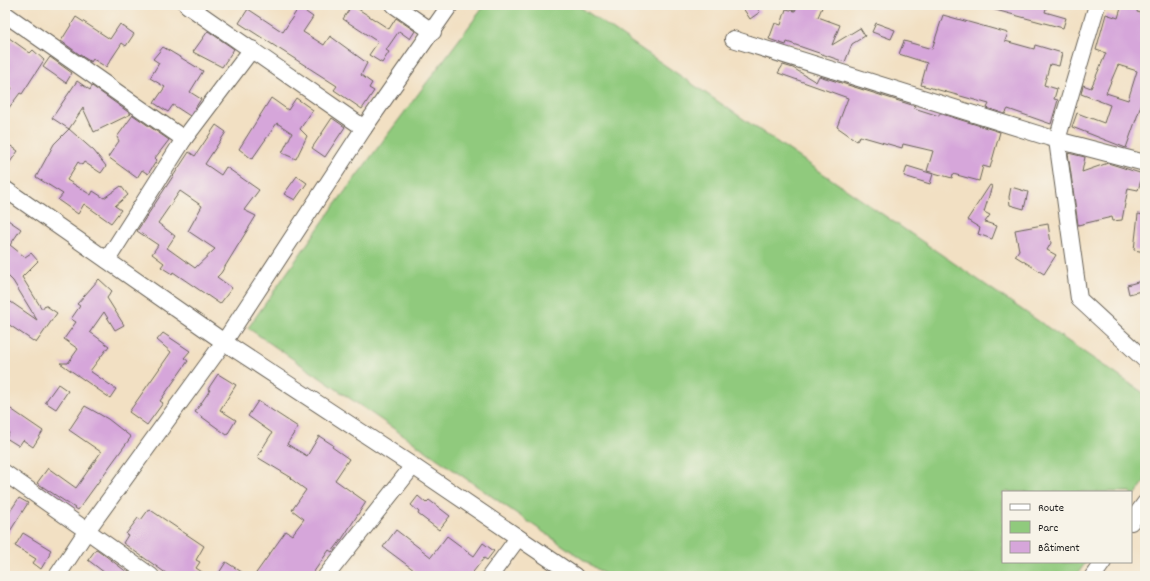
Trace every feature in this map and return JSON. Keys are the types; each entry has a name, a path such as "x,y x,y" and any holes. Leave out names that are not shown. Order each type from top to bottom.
{"street":[{"path":"187,5 364,128"},
{"path":"394,5 433,32"},
{"path":"57,576 88,529 224,342 364,128 433,32 450,5"},
{"path":"1097,5 1057,140 1079,299 1145,360"},
{"path":"5,14 184,139"},
{"path":"732,39 1057,140 1145,163"},
{"path":"107,260 184,139 252,49"},
{"path":"5,189 224,342 413,466 575,576"},
{"path":"326,576 413,466"},
{"path":"5,473 88,529 151,576"},
{"path":"1132,521 1145,503"},
{"path":"490,576 518,538"},
{"path":"1093,576 1102,563"}],"green space":[{"path":"485,5 577,5 1145,394 1145,481 1132,500 1132,491 1002,491 1002,563 1085,563 1076,576 607,576 248,328 334,206"}],"building":[{"path":"352,5 389,29 396,18 415,31 410,39 399,31 386,50 389,52 382,63 369,55 378,42 343,19"},
{"path":"741,5 755,5 760,12 750,19"},
{"path":"798,5 823,5 818,17 840,25 832,45 860,28 865,36 852,44 845,62 787,42 786,45 769,39 775,23 781,25 786,9 795,11"},
{"path":"988,5 1047,5 1045,12 1066,18 1063,28 988,8"},
{"path":"1122,5 1138,5 1137,12 1145,14 1145,94 1126,148 1072,127 1077,113 1104,123 1110,105 1081,94 1083,85 1091,88 1106,53 1096,50 1106,14 1118,18","holes":["1118,65 1137,71 1128,100 1106,93"]},
{"path":"299,7 313,17 303,32 324,45 330,36 367,63 361,75 372,83 369,88 374,91 362,109 334,90 337,86 239,23 248,9 283,32"},
{"path":"943,15 1008,33 1005,41 1034,49 1035,45 1062,53 1059,66 1050,64 1044,85 1057,89 1054,99 1058,100 1051,124 1008,109 1005,114 987,108 989,104 921,85 927,63 899,54 904,41 932,49"},
{"path":"76,17 110,39 120,24 134,34 126,46 122,43 106,67 93,59 91,62 61,41"},
{"path":"876,23 895,30 891,39 872,32"},
{"path":"208,31 234,49 222,67 193,52"},
{"path":"5,35 30,53 33,50 44,60 22,94 20,93 5,113 5,97 12,88 5,83"},
{"path":"163,47 203,71 190,92 201,99 190,116 173,105 168,112 154,103 165,87 150,78 159,63 153,59"},
{"path":"50,57 72,73 66,83 43,67"},
{"path":"783,65 793,68 816,82 819,76 915,106 914,108 939,116 939,114 942,114 1000,132 990,168 983,166 979,181 953,174 952,178 927,171 933,151 903,144 902,148 860,136 857,141 837,127 848,98 778,73"},
{"path":"77,81 90,90 92,86 131,114 94,132 83,108 69,129 52,118"},
{"path":"271,98 288,110 296,98 313,110 300,129 307,136 296,159 282,153 292,133 277,123 252,159 239,149"},
{"path":"133,115 169,140 155,158 157,160 148,174 142,170 137,178 108,157 119,141 117,137"},
{"path":"332,118 345,127 325,157 312,148"},
{"path":"216,125 226,132 205,164 221,175 226,167 259,190 244,210 256,216 221,273 217,277 232,288 220,304 173,272 172,274 161,267 164,263 152,254 158,245 137,231 189,152 195,156","holes":["180,191 202,206 188,231 215,249 195,268 167,248 175,236 158,223"]},
{"path":"69,129 94,151 106,166 101,173 84,162 82,165 78,162 67,180 91,195 93,191 104,198 121,186 128,195 115,206 121,210 111,223 84,204 78,214 58,200 63,194 36,177 54,144"},
{"path":"5,142 18,151 5,169"},
{"path":"1068,153 1085,157 1082,172 1108,163 1143,174 1138,190 1128,188 1122,220 1113,221 1112,217 1078,225"},
{"path":"907,166 933,174 930,184 904,176"},
{"path":"297,176 307,183 295,200 284,194"},
{"path":"990,185 992,186 984,212 990,215 985,222 997,226 992,239 978,234 980,228 967,220"},
{"path":"1011,187 1028,192 1024,209 1010,205 1009,197"},
{"path":"1138,214 1145,215 1145,252 1134,250"},
{"path":"5,218 21,229 10,245 25,257 31,253 38,261 22,277 42,309 45,305 57,313 36,343 5,322 5,298 37,320 13,281 5,273"},
{"path":"1048,224 1051,243 1047,250 1056,255 1044,274 1015,256 1019,250 1015,230"},
{"path":"99,279 112,291 107,298 124,325 115,330 104,312 90,332 109,346 90,371 116,389 110,398 60,363 68,363 78,349 64,339 76,322 71,319 80,306 77,304"},
{"path":"1145,280 1145,290 1129,294 1127,285"},
{"path":"163,333 190,351 184,358 188,361 160,401 163,403 147,425 129,412 171,352 157,340"},
{"path":"218,374 236,385 220,410 236,420 227,435 195,412 210,390 208,389"},
{"path":"58,384 68,391 56,409 45,402"},
{"path":"258,401 298,427 287,444 307,456 319,436 333,445 332,447 349,459 335,480 366,502 342,539 332,552 329,550 311,576 254,576 286,531 292,535 304,519 292,510 306,490 291,479 292,478 257,457 272,433 248,416"},
{"path":"5,405 43,431 33,447 23,440 19,446 6,438 9,433 5,430"},
{"path":"85,406 108,419 131,437 78,510 37,483 48,468 76,488 101,452 69,430"},
{"path":"418,496 426,503 429,500 450,516 439,530 418,514 419,512 411,505"},
{"path":"19,498 28,503 5,539 5,519"},
{"path":"149,509 204,546 196,560 200,562 196,568 208,576 170,576 123,543 128,535 126,534 138,518 141,520"},
{"path":"396,530 431,557 447,536 474,556 483,543 494,551 487,560 484,558 470,576 422,576 383,547"},
{"path":"23,533 51,550 41,569 33,563 36,559 15,546"},
{"path":"96,549 132,576 109,576 88,560"},
{"path":"226,562 248,576 217,576"}]}
